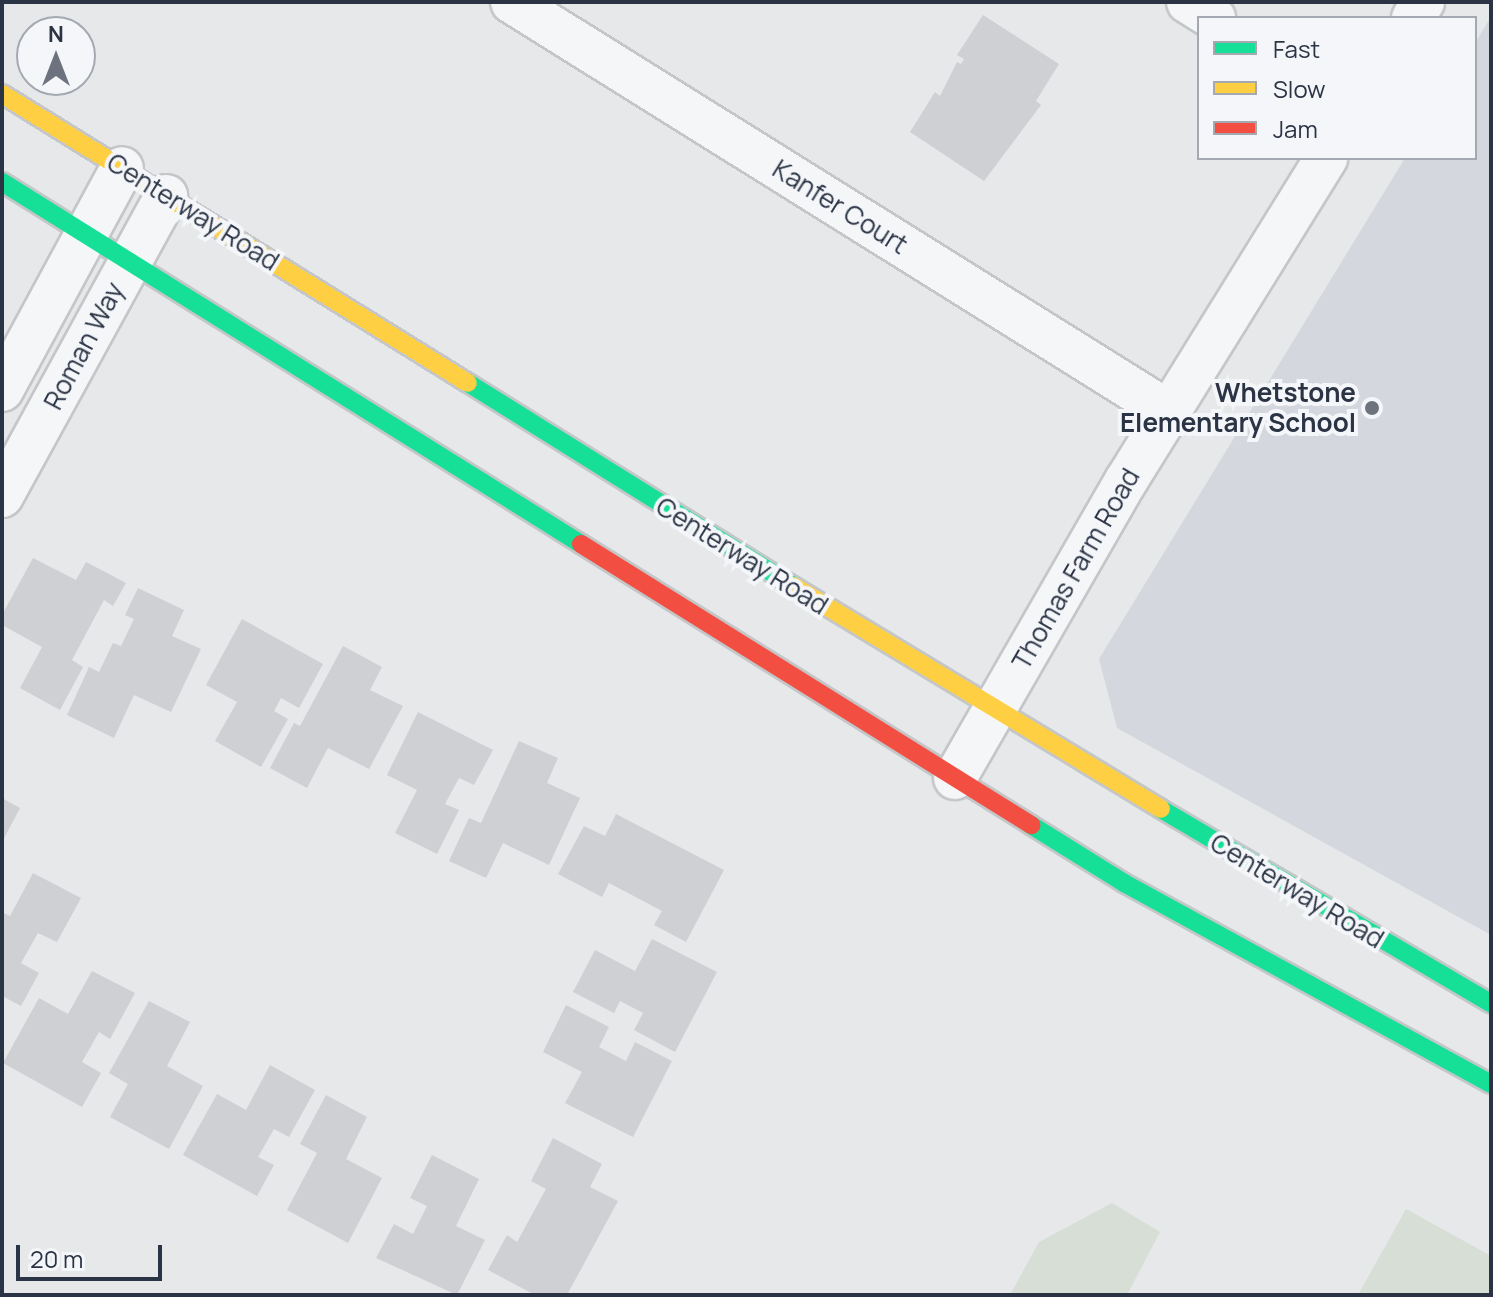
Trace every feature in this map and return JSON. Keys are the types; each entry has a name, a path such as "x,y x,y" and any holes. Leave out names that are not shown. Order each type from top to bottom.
{"street":[{"name":"Kanfer Court","path":"512,2 1169,412"},
{"path":"1188,2 1211,16"},
{"name":"Centerway Road","path":"2,94 995,711 1491,1003"},
{"name":"Thomas Farm Road","path":"955,778 1169,412 1325,160"},
{"name":"Roman Way","path":"2,390 122,168"},
{"path":"2,182 1124,883 1491,1084"},
{"name":"Roman Way","path":"2,496 166,196"}],"shaded area":[{"name":"Whetstone Elementary School","path":"1491,17 1491,935 1117,728 1099,659 1404,160 1477,160 1477,40"},
{"path":"1112,1203 1160,1232 1127,1295 1010,1295 1039,1242"},
{"path":"1406,1209 1491,1256 1491,1295 1358,1295"}],"building":[{"path":"983,15 1059,64 1036,101 1041,105 984,181 910,132 935,92 940,96 957,62 961,64 964,59 957,55"},
{"path":"33,558 76,580 86,562 126,583 113,606 104,600 72,660 83,667 60,710 20,688 42,647 2,625 2,615"},
{"path":"138,588 184,610 172,636 201,649 171,712 134,695 114,738 67,715 89,667 99,672 113,643 121,646 134,619 125,615"},
{"path":"242,619 323,664 299,708 281,698 274,711 288,719 261,767 215,741 237,702 206,685"},
{"path":"343,646 382,667 370,690 403,706 369,769 328,748 307,788 270,768 294,723 300,726"},
{"path":"418,712 493,750 474,785 459,778 445,804 459,810 437,854 395,833 417,790 387,775"},
{"path":"519,741 558,758 547,783 580,798 549,865 503,843 486,878 449,861 469,818 481,823"},
{"path":"2,798 20,808 2,842"},
{"path":"616,814 724,870 686,942 654,925 662,911 609,883 602,897 558,874 584,826 605,836"},
{"path":"33,873 81,898 57,942 38,933 21,963 39,973 21,1006 2,996 2,912 10,916"},
{"path":"652,939 717,972 675,1052 634,1030 643,1013 620,1001 614,1013 573,992 595,950 635,971"},
{"path":"92,971 135,993 110,1039 99,1032 82,1062 101,1073 82,1107 3,1063 39,998 68,1014"},
{"path":"149,1001 190,1022 167,1066 203,1086 169,1149 110,1117 128,1084 109,1073"},
{"path":"566,1005 609,1027 599,1047 626,1061 635,1042 672,1061 633,1137 565,1103 582,1072 543,1052"},
{"path":"270,1065 315,1090 289,1137 274,1129 258,1157 274,1165 257,1196 183,1155 217,1094 246,1110"},
{"path":"326,1095 367,1117 346,1159 382,1178 348,1243 287,1210 317,1153 300,1144"},
{"path":"553,1138 602,1164 590,1187 618,1201 567,1295 535,1295 488,1270 507,1235 517,1242 546,1189 531,1181"},
{"path":"432,1155 479,1179 456,1226 485,1240 457,1295 376,1258 394,1224 413,1234 427,1206 410,1198"}],"traffic: fast":[{"path":"2,182 581,544"},
{"path":"468,383 793,586"},
{"path":"1161,809 1491,1003"},
{"path":"1031,825 1124,883 1491,1084"}],"traffic: slow":[{"path":"2,94 468,383"},
{"path":"793,586 1161,809"}],"traffic: jam":[{"path":"581,544 1031,825"}],"place":[{"name":"Whetstone Elementary School","path":"1372,408"}]}
